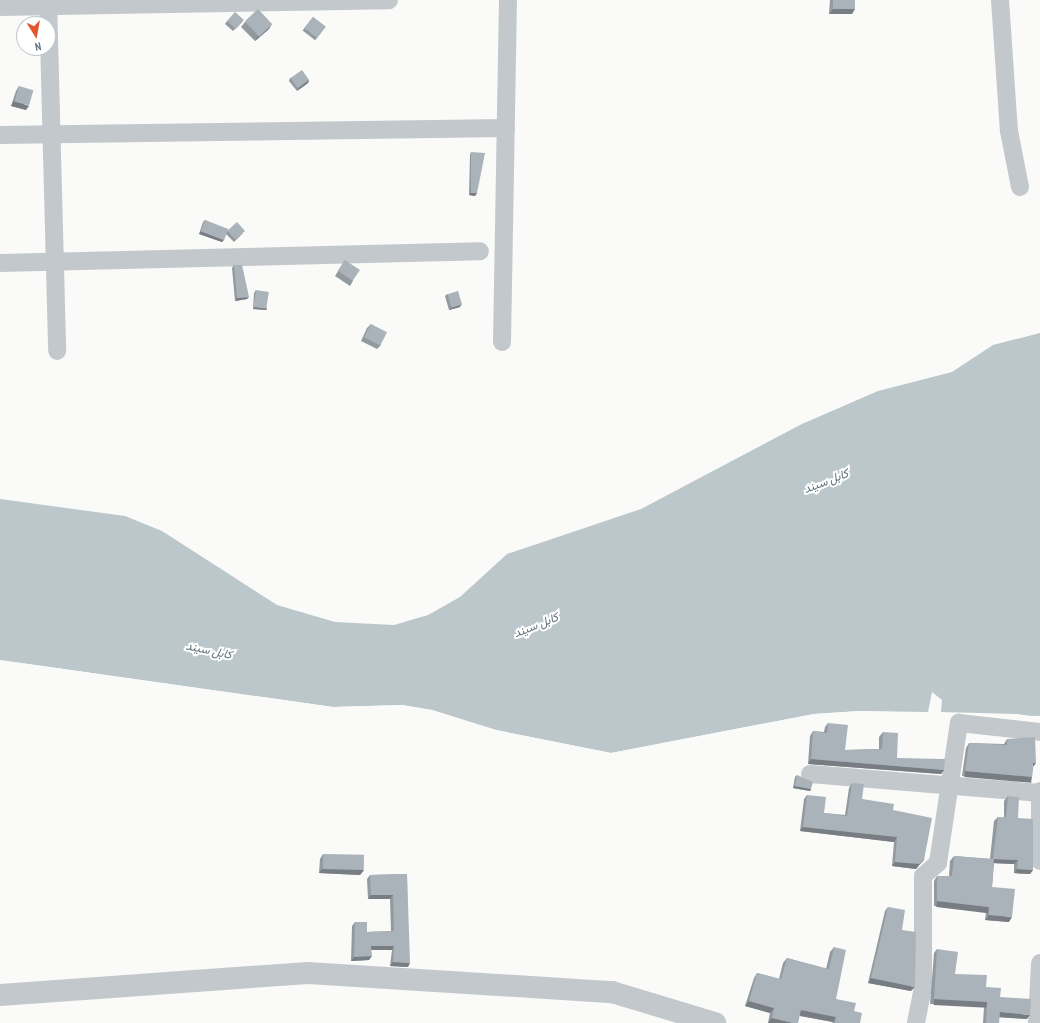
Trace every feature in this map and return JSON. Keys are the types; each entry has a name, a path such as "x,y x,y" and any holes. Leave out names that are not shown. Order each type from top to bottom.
{"street":[{"path":"0,7 48,3 389,0"},
{"path":"502,342 508,0"},
{"path":"1000,0 1009,131 1020,188"},
{"path":"48,3 57,351"},
{"path":"0,135 506,128"},
{"path":"0,263 480,251"},
{"path":"916,1023 923,987 923,876 938,863 948,788 959,723 1040,732"},
{"path":"810,774 948,788 1040,792 1040,861"},
{"path":"1037,1023 1040,963"},
{"path":"0,995 308,973 612,992 715,1023"}],"water":[{"name":"کابل سيند","path":"1040,333 1040,716 860,711 814,714 611,753 496,730 432,710 402,705 333,707 0,660 0,499 125,516 162,531 277,605 335,622 394,625 428,615 460,597 507,554 641,509 802,424 878,391 952,372 993,345"}],"pier":[{"path":"0,660 333,707 402,705 432,710 496,730 611,753 814,714 860,711 928,712 932,692 942,700 941,712 1018,714 1040,718 860,713 814,716 610,755 495,732 432,712 402,706 332,709 184,690"}],"building":[{"path":"833,0 855,0 855,9 833,9"},
{"path":"258,9 272,24 259,37 245,21"},
{"path":"235,12 244,20 236,29 227,21"},
{"path":"313,17 326,27 317,38 304,28"},
{"path":"302,70 309,80 297,88 291,78"},
{"path":"19,86 33,90 29,106 15,101"},
{"path":"471,152 485,153 477,193 471,193"},
{"path":"205,220 228,229 224,240 201,231"},
{"path":"237,222 245,231 235,240 227,231"},
{"path":"345,260 360,270 353,281 338,271"},
{"path":"234,265 242,265 249,297 237,298"},
{"path":"256,290 269,292 266,309 253,307"},
{"path":"458,291 462,304 452,308 447,294"},
{"path":"371,324 387,332 380,346 364,337"},
{"path":"828,723 848,725 845,750 882,749 883,732 898,733 897,758 945,759 944,770 811,759 813,731 827,733"},
{"path":"1035,737 1036,763 1033,763 1032,777 965,771 969,743 1007,745 1007,739"},
{"path":"797,775 813,782 811,789 795,786"},
{"path":"852,783 864,784 862,799 894,804 893,810 932,818 924,860 919,864 895,862 897,837 803,827 807,795 826,797 824,813 847,816"},
{"path":"1008,796 1019,797 1018,818 1033,819 1033,870 1017,869 1018,860 993,859 998,817 1006,817"},
{"path":"323,854 364,855 364,870 323,869"},
{"path":"954,856 994,859 992,887 1015,889 1012,917 989,915 989,907 937,901 937,876 952,876"},
{"path":"407,874 410,963 393,962 394,946 371,946 372,956 354,957 355,922 367,922 367,932 394,931 393,895 371,895 370,875"},
{"path":"888,907 905,910 902,930 916,932 915,987 871,978"},
{"path":"834,947 846,950 836,999 856,1003 854,1011 862,1013 860,1023 835,1023 836,1017 801,1010 798,1023 793,1023 772,1018 774,1008 749,1001 757,973 781,979 787,958 829,969"},
{"path":"937,949 958,952 955,974 987,975 986,987 1001,988 1000,997 1031,999 1030,1015 1000,1012 999,1023 986,1023 987,1002 934,999"}]}
